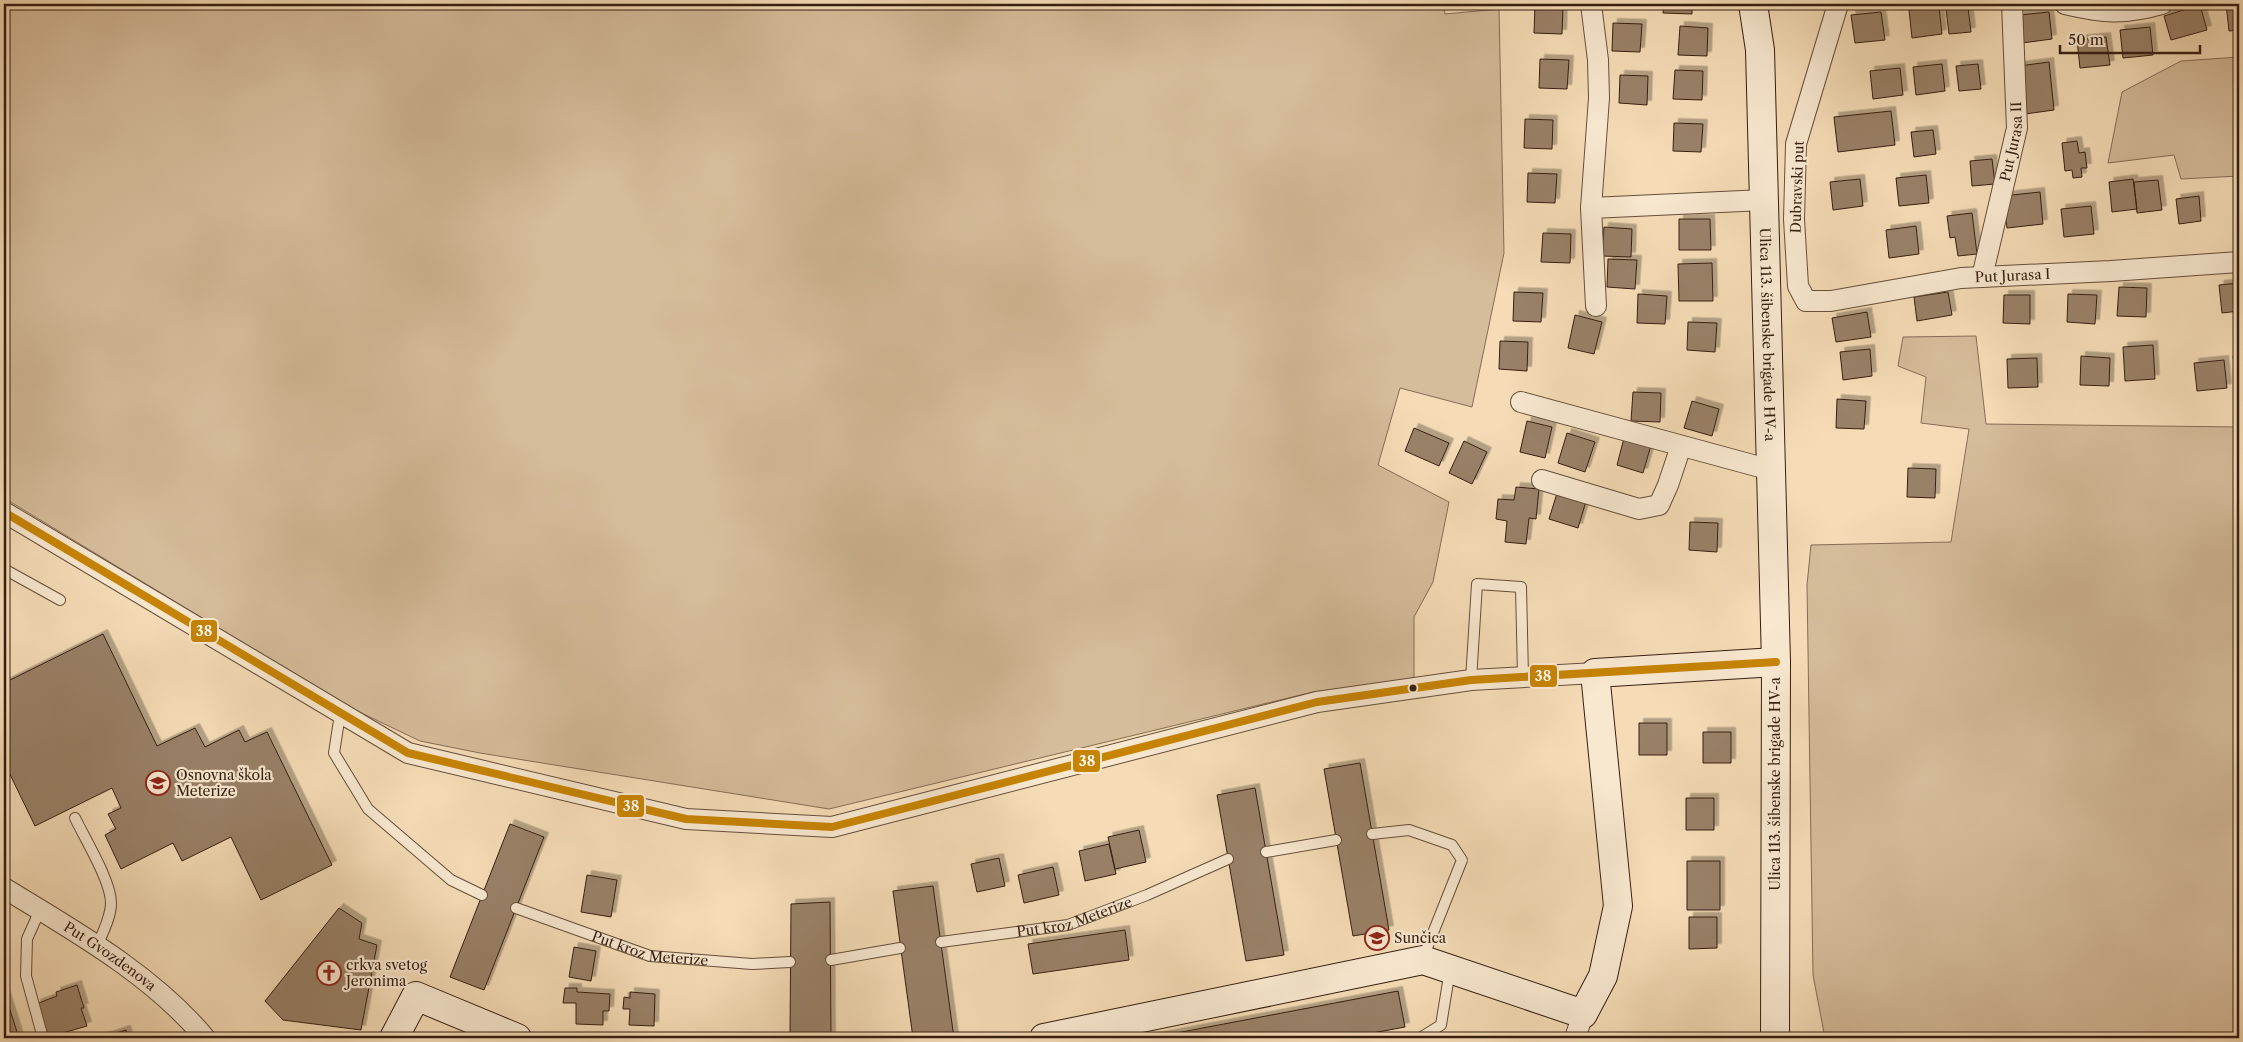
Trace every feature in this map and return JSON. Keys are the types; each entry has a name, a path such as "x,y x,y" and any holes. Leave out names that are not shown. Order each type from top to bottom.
{"street":[{"path":"1591,4 1598,60 1599,98 1591,208 1596,306"},
{"name":"Ulica 113. šibenske brigade HV-a","path":"1753,4 1760,50 1776,662 1775,1038"},
{"name":"Dubravski put","path":"1798,286 1794,219 1796,144 1838,4"},
{"name":"Put Jurasa II","path":"1982,277 2017,128 2012,4"},
{"path":"2065,4 2103,12 2139,10 2162,4"},
{"path":"1591,208 1764,200"},
{"name":"Put Jurasa I","path":"1798,286 1806,301 1831,301 1961,278 2111,271 2239,262"},
{"path":"1521,402 1771,470"},
{"path":"1542,480 1639,509 1659,505 1681,446"},
{"path":"4,512 408,753 686,819 832,827 1317,702 1471,680 1776,662"},
{"path":"1044,1038 1423,960 1450,969 1579,1026 1603,976 1618,906 1596,674"},
{"name":"Put Gvozdenova","path":"4,888 124,964 192,1022 205,1038"},
{"path":"394,1038 416,996 517,1038"}],"lane":[{"path":"4,569 60,600"},
{"path":"1471,680 1477,584 1521,587 1523,677"},
{"path":"340,714 334,753 368,809 451,880 482,895"},
{"path":"75,818 110,891 111,904 109,913 97,946"},
{"path":"1372,834 1409,830 1452,845 1462,860 1423,960"},
{"path":"1266,852 1336,840"},
{"name":"Put kroz Meterize","path":"941,942 1068,925 1147,895 1228,859"},
{"name":"Put kroz Meterize","path":"516,908 650,956 752,964 790,962"},
{"path":"40,910 27,939 26,976 43,1038"},
{"path":"830,960 900,948"},
{"path":"1420,1038 1441,1025 1450,969"}],"shaded area":[{"path":"4,4 1444,4 1445,14 1499,9 1504,253 1472,407 1400,388 1378,465 1449,502 1433,582 1414,617 1414,679 1313,692 829,809 480,753 420,741 349,707 4,498"},
{"path":"2239,57 2239,176 2181,179 2174,155 2108,163 2122,92 2181,61"},
{"path":"1976,336 1986,424 2239,427 2239,1038 1825,1038 1813,975 1807,585 1811,545 1951,542 1969,429 1921,423 1926,377 1898,366 1903,337"}],"building":[{"path":"1535,4 1563,6 1562,34 1534,33"},
{"path":"1664,4 1692,4 1692,14 1663,13"},
{"path":"2226,4 2239,4 2239,30 2229,31"},
{"path":"2200,5 2207,30 2171,40 2164,16"},
{"path":"1939,7 1942,34 1912,38 1909,10"},
{"path":"1968,7 1971,32 1949,34 1946,9"},
{"path":"1881,12 1885,40 1855,43 1851,15"},
{"path":"2049,12 2052,39 2022,43 2019,15"},
{"path":"1613,23 1642,24 1640,52 1612,51"},
{"path":"1680,26 1708,28 1707,56 1678,55"},
{"path":"2150,27 2153,55 2123,58 2120,30"},
{"path":"2106,37 2110,65 2080,68 2077,40"},
{"path":"1540,59 1569,60 1567,89 1539,88"},
{"path":"2049,62 2054,110 2025,114 2019,66"},
{"path":"1942,64 1945,91 1916,95 1913,67"},
{"path":"1978,64 1981,89 1959,91 1956,66"},
{"path":"1900,68 1903,95 1873,99 1870,71"},
{"path":"1675,70 1703,71 1702,100 1673,99"},
{"path":"1620,75 1648,76 1647,105 1619,103"},
{"path":"1891,111 1895,145 1838,152 1834,117"},
{"path":"1525,119 1553,120 1552,149 1524,148"},
{"path":"1674,123 1703,124 1701,152 1673,151"},
{"path":"1933,130 1936,154 1914,157 1911,132"},
{"path":"2077,141 2079,153 2085,152 2087,168 2081,168 2082,177 2073,178 2072,170 2065,171 2062,143"},
{"path":"1992,159 1995,184 1972,186 1970,161"},
{"path":"1528,173 1557,174 1555,203 1527,202"},
{"path":"1926,175 1929,203 1899,206 1896,178"},
{"path":"1860,179 1863,206 1833,210 1830,182"},
{"path":"2133,179 2137,209 2112,212 2109,182"},
{"path":"2158,180 2162,210 2137,213 2134,182"},
{"path":"2040,192 2043,224 2007,228 2003,196"},
{"path":"2199,196 2201,221 2179,224 2176,199"},
{"path":"2091,206 2094,234 2064,237 2061,209"},
{"path":"1972,213 1977,254 1958,256 1955,237 1950,238 1947,216"},
{"path":"1679,219 1710,219 1711,250 1679,250"},
{"path":"1916,226 1919,254 1889,258 1886,230"},
{"path":"1604,227 1632,229 1631,257 1602,256"},
{"path":"1543,233 1571,234 1570,263 1541,262"},
{"path":"1608,259 1637,260 1635,289 1607,287"},
{"path":"1712,263 1713,301 1679,301 1678,264"},
{"path":"2239,283 2239,311 2222,313 2219,285"},
{"path":"2119,287 2147,288 2146,317 2117,316"},
{"path":"1514,292 1543,293 1541,322 1513,321"},
{"path":"1948,292 1952,315 1917,321 1914,297"},
{"path":"1638,294 1667,296 1665,324 1637,323"},
{"path":"2068,294 2097,295 2095,324 2067,322"},
{"path":"2004,295 2030,295 2030,324 2003,323"},
{"path":"1867,312 1871,337 1836,342 1832,318"},
{"path":"1575,315 1602,322 1594,354 1568,348"},
{"path":"1688,322 1717,323 1715,352 1687,350"},
{"path":"1500,341 1528,342 1527,371 1499,369"},
{"path":"2153,345 2155,379 2125,381 2123,347"},
{"path":"1870,349 1872,376 1843,380 1840,352"},
{"path":"2081,356 2110,358 2109,386 2080,385"},
{"path":"2233,356 2239,356 2239,396"},
{"path":"2037,358 2038,387 2008,388 2007,359"},
{"path":"2224,360 2227,388 2197,391 2194,363"},
{"path":"1633,392 1661,393 1660,422 1631,421"},
{"path":"1837,399 1866,401 1864,429 1836,428"},
{"path":"1692,401 1719,409 1712,436 1684,428"},
{"path":"1527,421 1552,427 1545,458 1520,452"},
{"path":"1414,428 1449,443 1439,466 1405,451"},
{"path":"1567,433 1595,442 1585,472 1558,463"},
{"path":"1624,438 1651,445 1643,473 1617,465"},
{"path":"1464,441 1487,452 1472,484 1449,473"},
{"path":"1908,468 1936,469 1935,498 1907,497"},
{"path":"1516,487 1539,489 1536,519 1529,518 1526,544 1505,542 1507,521 1496,519 1498,499 1514,500"},
{"path":"1558,490 1587,498 1578,528 1549,519"},
{"path":"1690,522 1718,523 1717,552 1689,550"},
{"path":"103,634 157,746 195,728 205,747 239,730 245,742 267,732 332,865 261,900 231,837 182,861 173,843 121,869 105,835 116,829 108,814 121,808 112,788 35,826 4,762 4,683"},
{"path":"1639,723 1667,723 1667,755 1639,755"},
{"path":"1703,732 1731,732 1731,763 1703,763"},
{"path":"1360,763 1389,930 1353,936 1324,769"},
{"path":"1255,788 1284,955 1246,961 1217,795"},
{"path":"1686,798 1714,798 1714,830 1686,830"},
{"path":"510,824 544,837 484,990 450,977"},
{"path":"1139,830 1146,862 1115,869 1108,837"},
{"path":"1109,844 1116,874 1085,881 1079,851"},
{"path":"999,858 1005,886 977,892 971,864"},
{"path":"1687,861 1720,861 1720,910 1687,910"},
{"path":"1053,867 1059,895 1024,903 1018,875"},
{"path":"587,875 617,880 611,917 581,912"},
{"path":"933,886 954,1038 913,1038 893,891"},
{"path":"830,902 831,1038 790,1038 791,904"},
{"name":"crkva svetog Jeronima","path":"339,908 362,923 359,939 377,945 361,1030 283,1020 265,1001"},
{"path":"1689,917 1717,917 1717,948 1689,949"},
{"path":"1125,930 1129,960 1033,974 1028,944"},
{"path":"574,947 596,951 591,981 569,977"},
{"path":"77,985 84,1008 81,1008 87,1026 49,1037 36,1004 57,996 56,992"},
{"path":"565,988 577,988 577,992 610,994 609,1011 603,1011 603,1025 576,1024 576,1003 563,1003"},
{"path":"4,991 19,1038 4,1038"},
{"path":"1398,991 1405,1027 1346,1038 1150,1038"},
{"path":"630,992 655,994 654,1026 629,1025 630,1009 623,1009 624,997 630,998"},
{"path":"126,1030 128,1038 100,1038"}],"transit line":[{"name":"38","path":"4,512 408,753 686,819 832,827 1317,702 1471,680 1776,662"}],"place":[{"name":"Osnovna škola Meterize","path":"158,783"},
{"name":"Sunčica","path":"1377,938"},
{"name":"crkva svetog Jeronima","path":"329,973"}]}
